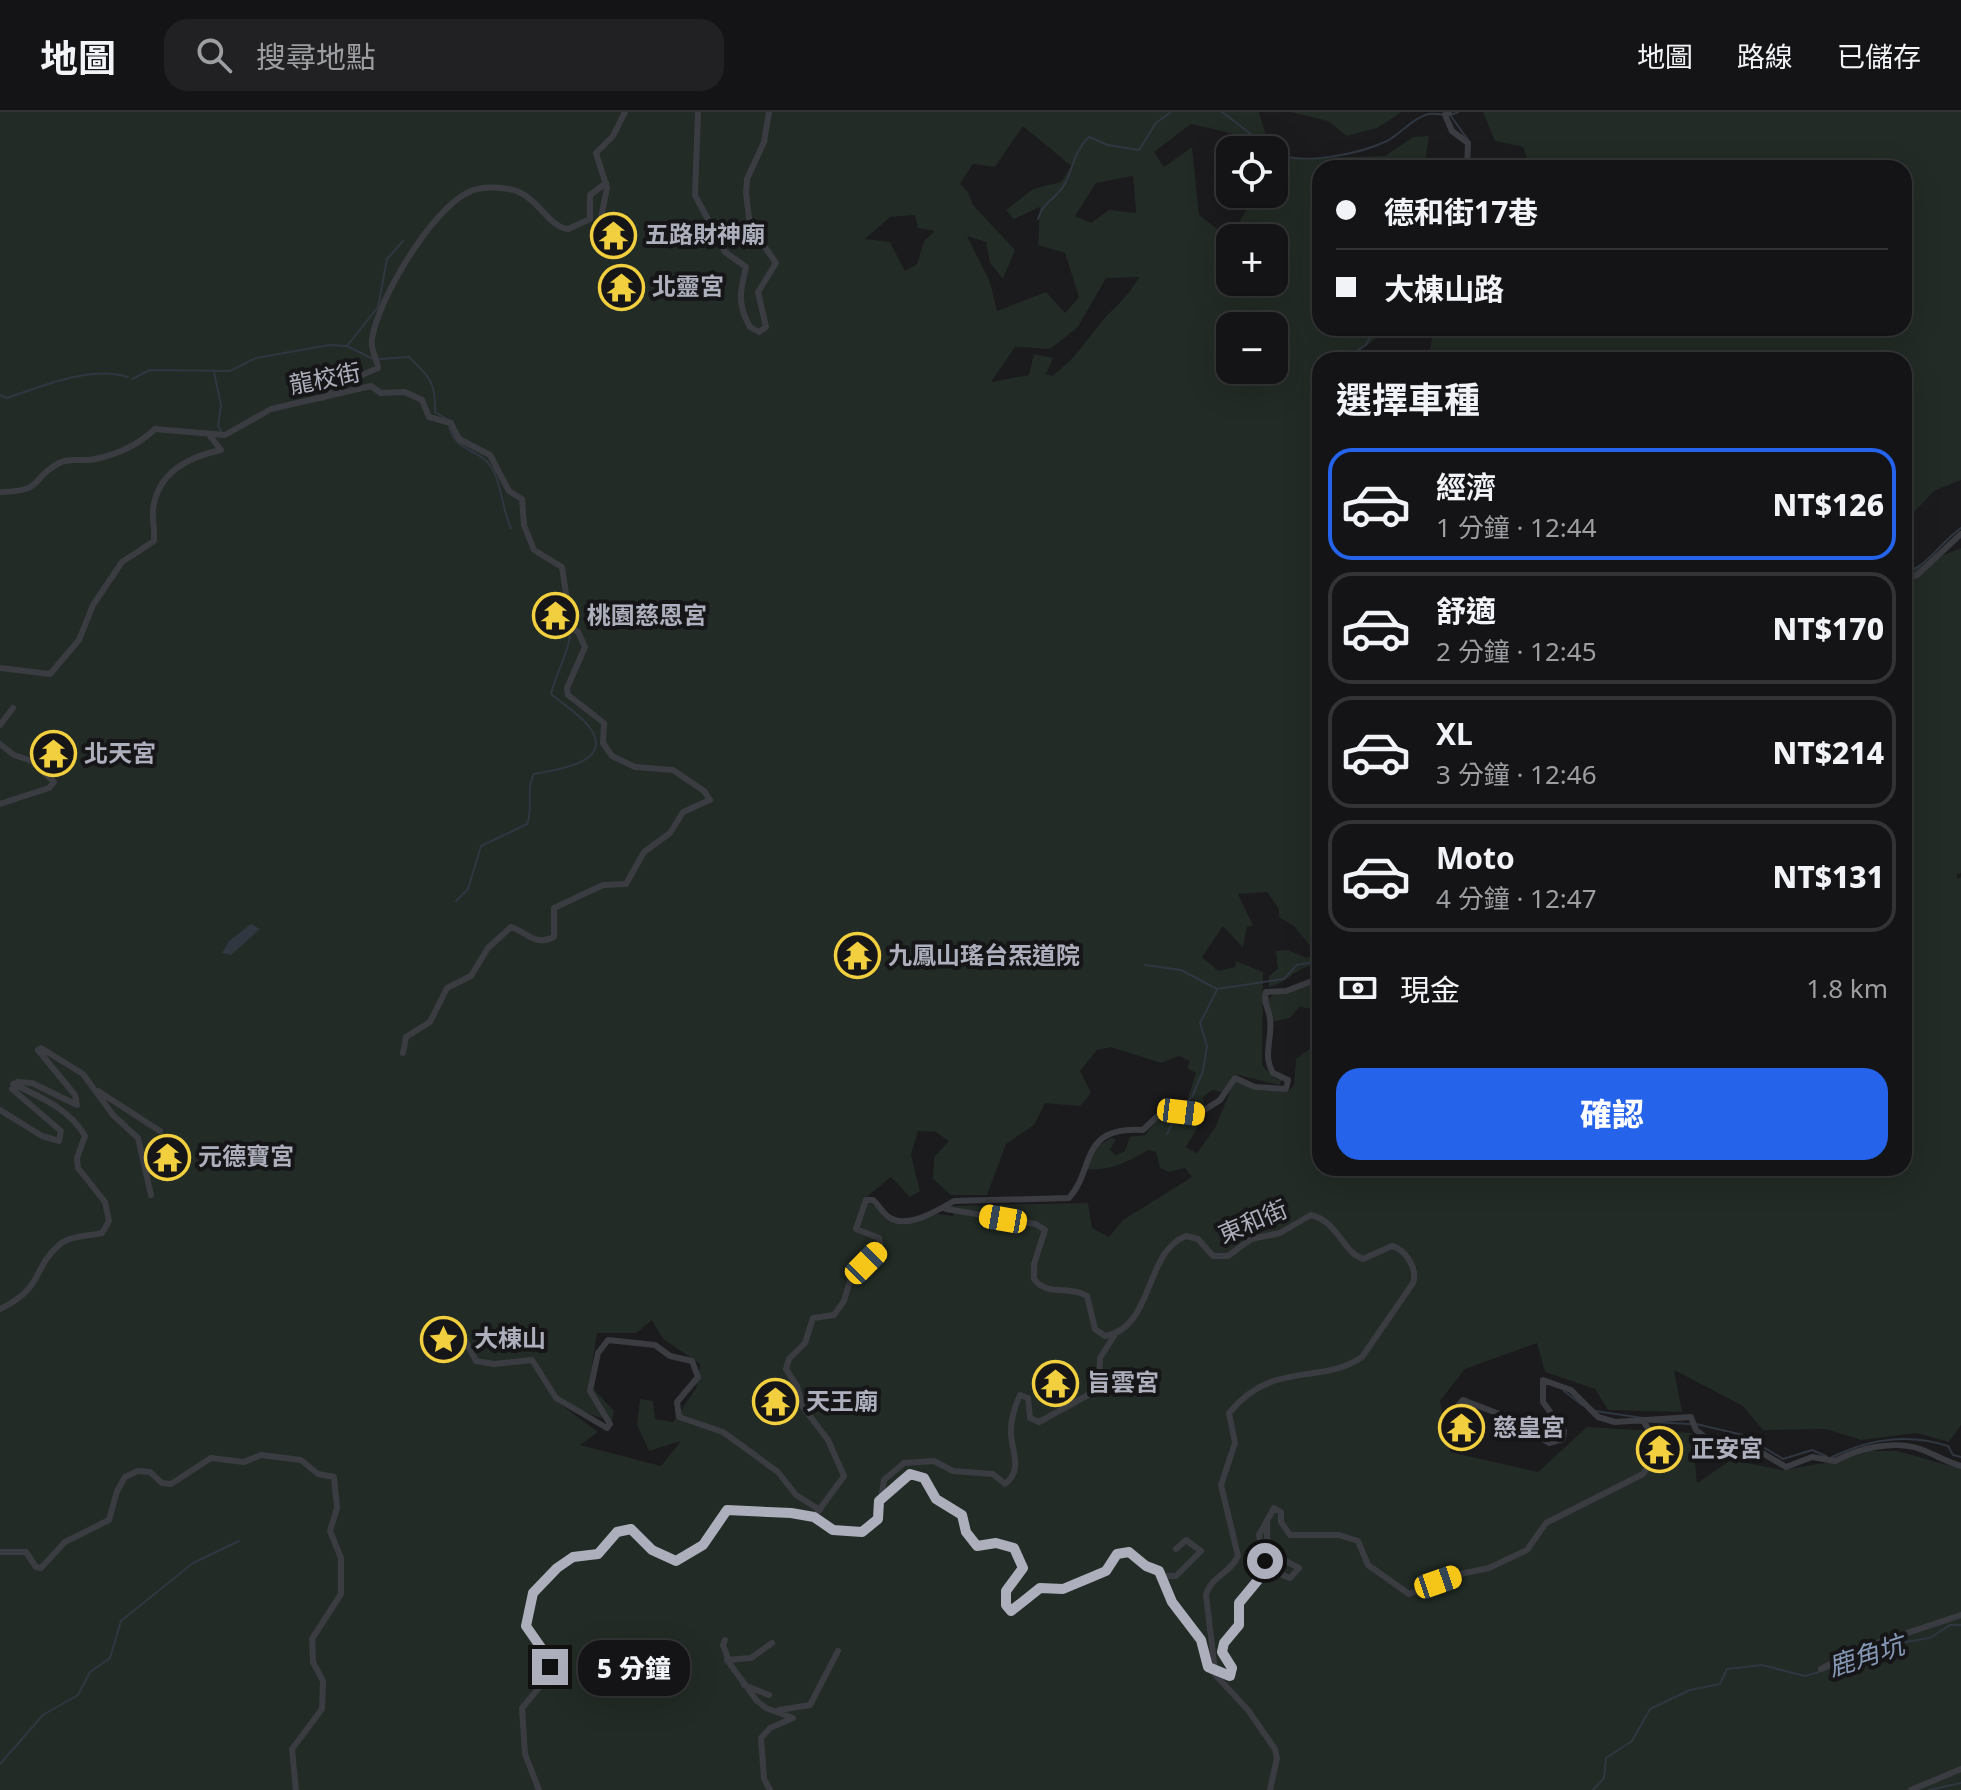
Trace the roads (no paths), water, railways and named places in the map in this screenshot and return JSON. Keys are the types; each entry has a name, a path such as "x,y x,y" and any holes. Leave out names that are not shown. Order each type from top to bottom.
{"street":[{"path":"596,243 601,229 606,183 596,153 613,136 625,112"},
{"path":"698,112 695,195 725,252 746,267 739,287 739,301 750,327 759,332 766,327 758,292 776,263 750,226 746,186 764,142 769,112"},
{"path":"1447,115 1452,131 1468,143 1467,160"},
{"path":"322,398 332,388 353,377 375,373 377,362 372,338 382,312 411,251 452,203 475,190 510,189 534,200 554,224 568,229 590,219 590,195 606,183"},
{"name":"龍校街","path":"0,492 25,491 57,464 94,460 137,446 155,429 225,435 271,409 365,386 371,386 381,393 405,392 422,400 429,417 451,423 459,439 490,455 509,491 523,502 524,525 534,550 562,567 566,576 571,627 578,632 585,647 567,688 568,695 604,723 603,743 612,756 635,767 673,770 704,791 710,800 683,812 663,841 644,852 626,884 603,885 554,908 554,937 538,941 516,928 505,931 488,948 471,976 447,988 430,1022 406,1037 403,1053"},
{"path":"0,668 50,674 62,663 88,623 93,605 122,562 154,541 154,504 168,476 184,460 221,450 207,434"},
{"path":"1912,577 1961,534"},
{"path":"0,725 13,708"},
{"path":"0,744 14,755 32,761 54,782 49,788 0,804"},
{"path":"946,1209 954,1201 1069,1198 1091,1148 1125,1130 1143,1130 1166,1108 1198,1114 1220,1100 1235,1078 1255,1087 1286,1089 1288,1080 1273,1073 1268,1059 1271,1024 1264,1000 1266,992 1286,991 1312,981"},
{"path":"13,1084 32,1083 77,1105 75,1095 65,1080 38,1053 41,1048 83,1074 113,1115 138,1138 151,1195"},
{"path":"0,1110 53,1141 62,1139 61,1131 49,1117 15,1094 13,1084"},
{"path":"0,1309 29,1292 59,1245 102,1233 109,1221 105,1202 78,1168 77,1158 85,1136 81,1129 58,1106 13,1084"},
{"path":"95,1089 160,1131"},
{"path":"814,1517 844,1476 828,1440 803,1407 797,1386 786,1372 787,1363 805,1343 813,1318 834,1315 844,1301 851,1278 881,1248 879,1238 856,1229 866,1200 873,1200 890,1219 899,1221 946,1209 1040,1226 1046,1233 1034,1264 1034,1279 1038,1285 1079,1290 1090,1302 1095,1329 1105,1336 1116,1333"},
{"name":"東和街","path":"1116,1333 1131,1322 1169,1244 1186,1236 1198,1239 1207,1253 1228,1256 1251,1239 1280,1233 1311,1215 1338,1231 1356,1256 1363,1259 1392,1246 1400,1248 1415,1273 1403,1299 1362,1357 1351,1365 1282,1376 1252,1392 1229,1413 1235,1443 1221,1485 1238,1556 1232,1567 1209,1584 1206,1595 1215,1671"},
{"path":"539,1790 525,1754 522,1708 543,1683 550,1667 549,1659 526,1626 528,1602 540,1585 573,1557 598,1554 624,1529 637,1532 652,1550 676,1561 703,1545 727,1510 770,1511 814,1517 833,1530 862,1532 878,1519 884,1480 904,1463 934,1461 953,1471 984,1471 1005,1484 1014,1472 1016,1459 1010,1432 1020,1395 1028,1398 1030,1418 1039,1422 1094,1393 1101,1382 1100,1358 1116,1333"},
{"path":"458,1339 466,1342 476,1361 494,1364 532,1360 556,1398 607,1428 610,1424 590,1391 601,1346 608,1340 635,1342 655,1345 670,1356 685,1357 692,1361 698,1377 677,1402 679,1417 723,1432 778,1472 796,1495 820,1510"},
{"path":"1457,1407 1463,1400 1494,1411 1549,1443 1556,1443 1563,1439 1564,1431 1543,1402 1543,1380 1571,1390 1598,1417 1615,1422 1691,1417 1705,1437 1742,1441 1786,1467 1812,1457 1835,1461 1847,1454 1887,1446 1917,1448 1961,1466"},
{"path":"879,1501 900,1479 910,1474 918,1475 936,1499 962,1515 966,1532 977,1546 996,1543 1014,1548 1023,1568 1006,1591 1006,1605 1011,1611 1040,1588 1063,1589 1106,1571 1117,1554 1135,1555 1146,1566 1155,1567 1162,1576 1172,1602 1201,1640 1208,1667 1228,1677 1232,1673 1222,1648 1239,1625 1239,1603 1265,1566 1259,1535 1267,1517 1278,1509 1286,1531 1295,1537 1339,1535 1358,1541 1368,1565 1409,1594 1460,1574 1489,1568 1527,1550 1546,1523 1643,1474 1652,1459 1649,1421"},
{"path":"0,1552 22,1550 36,1567 45,1566 65,1542 109,1520 117,1491 125,1477 138,1471 150,1472 162,1483 171,1484 211,1458 244,1462 261,1455 301,1460 318,1474 334,1477 337,1508 330,1531 341,1558 341,1594 312,1639 313,1662 323,1681 322,1709 292,1749 296,1790"},
{"path":"1267,1517 1267,1542 1272,1554 1299,1568 1290,1578 1276,1572"},
{"path":"1162,1576 1176,1576 1201,1551 1186,1540 1176,1549"},
{"path":"1821,1669 1859,1649 1961,1615"},
{"path":"725,1640 723,1645 727,1660 757,1701 793,1718 770,1728 761,1738 764,1779 770,1790"},
{"path":"727,1660 751,1658 772,1643"},
{"path":"771,1710 810,1705 838,1651"},
{"path":"727,1660 744,1673"},
{"path":"1215,1671 1264,1732 1277,1758 1270,1790"},
{"path":"744,1685 769,1695"},
{"path":"1911,1790 1961,1769"}],"waterway":[{"path":"1038,219 1044,207 1062,188 1083,143 1089,137 1108,145 1139,150 1156,123 1171,112"},
{"path":"1222,112 1254,136"},
{"path":"1288,157 1330,157 1362,150 1387,141 1423,116 1458,112"},
{"path":"1451,116 1468,140"},
{"path":"347,346 378,307 387,259 403,241"},
{"path":"1355,352 1366,345 1370,336"},
{"path":"132,379 150,370 230,371 256,358 329,345 347,346 373,359"},
{"path":"380,359 409,357 430,381 435,412 447,419"},
{"path":"214,372 221,405 218,426 221,431"},
{"path":"0,395 7,398 83,375 128,377"},
{"path":"449,426 462,446 492,468 511,528"},
{"path":"1912,571 1961,528"},
{"path":"456,901 468,889 481,846 527,824 534,774 579,763 595,749 596,740 590,728 551,694 570,636"},
{"path":"1145,965 1181,970 1217,989 1284,979 1297,965 1312,962"},
{"path":"1179,1109 1192,1097 1203,1071 1207,1046 1200,1023 1217,990"},
{"path":"1167,1134 1177,1114"},
{"path":"1564,1391 1582,1405"},
{"path":"1595,1411 1643,1418"},
{"path":"1653,1422 1690,1424"},
{"path":"1696,1424 1743,1435 1783,1459 1812,1450 1826,1456"},
{"path":"1832,1457 1875,1442 1904,1439 1948,1446 1953,1455 1961,1457"},
{"path":"0,1764 43,1715 78,1695 90,1672 110,1658 121,1621 193,1563 239,1541"},
{"name":"鹿角坑","path":"1850,1657 1880,1646 1930,1638 1950,1625 1961,1625"},
{"name":"鹿角坑","path":"1825,1670 1837,1664"},
{"name":"鹿角坑","path":"1593,1790 1604,1778 1606,1758 1632,1741 1650,1709 1690,1690 1720,1684 1727,1669 1762,1665 1805,1676 1819,1672"},
{"path":"1929,1790 1961,1783"}],"place":[{"name":"五路財神廟","path":"614,235"},
{"name":"北靈宮","path":"621,287"},
{"name":"桃園慈恩宮","path":"556,616"},
{"name":"北天宮","path":"53,754"},
{"name":"九鳳山瑤台炁道院","path":"857,956"},
{"name":"元德寶宮","path":"167,1157"},
{"name":"大棟山","path":"443,1339"},
{"name":"旨雲宮","path":"1056,1383"},
{"name":"天王廟","path":"775,1402"},
{"name":"慈皇宮","path":"1462,1428"},
{"name":"正安宮","path":"1660,1449"}]}
